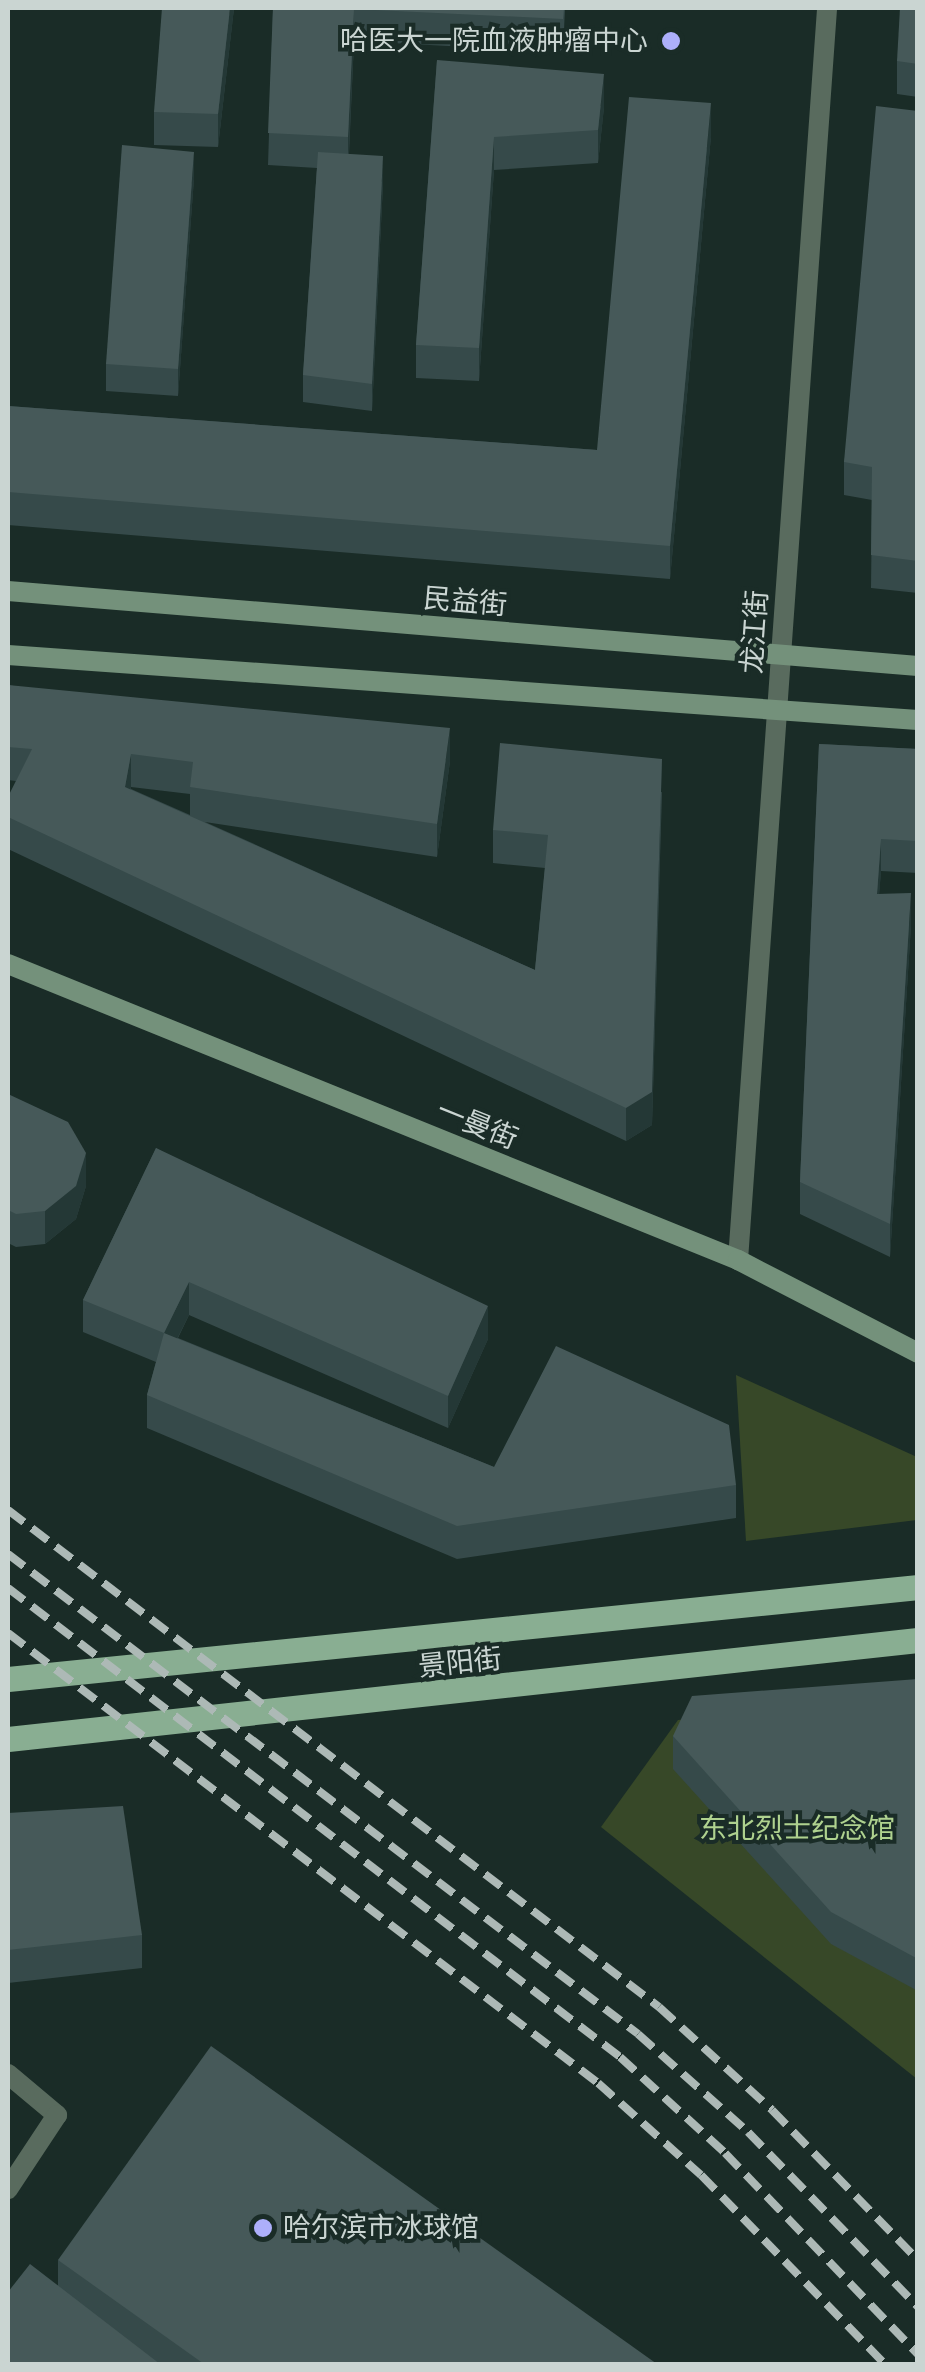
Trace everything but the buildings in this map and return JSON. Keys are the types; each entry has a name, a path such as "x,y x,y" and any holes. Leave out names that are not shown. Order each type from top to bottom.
{"main road":[{"name":"民益街","path":"8,592 918,666"},
{"path":"8,655 918,720"},
{"name":"一曼街","path":"8,964 738,1260 918,1352"},
{"name":"景阳街","path":"8,1679 918,1586"},
{"name":"景阳街","path":"8,1739 563,1683 918,1640"}],"street":[{"name":"龙江街","path":"738,1260 827,8"},
{"path":"8,2074 57,2114 8,2189"}],"green space":[{"path":"736,1375 917,1457 917,1520 746,1541"},
{"name":"东北烈士纪念馆","path":"917,1696 917,2079 601,1827 678,1720"}],"railway":[{"path":"8,1510 659,2007 772,2110 918,2260"},
{"path":"8,1554 638,2034 748,2132 918,2307"},
{"path":"8,1588 620,2057 725,2153 918,2354"},
{"path":"8,1633 598,2083 701,2175 885,2364"}],"place":[{"name":"哈医大一院血液肿瘤中心","path":"671,41"},
{"name":"哈尔滨市冰球馆","path":"263,2228"}]}
